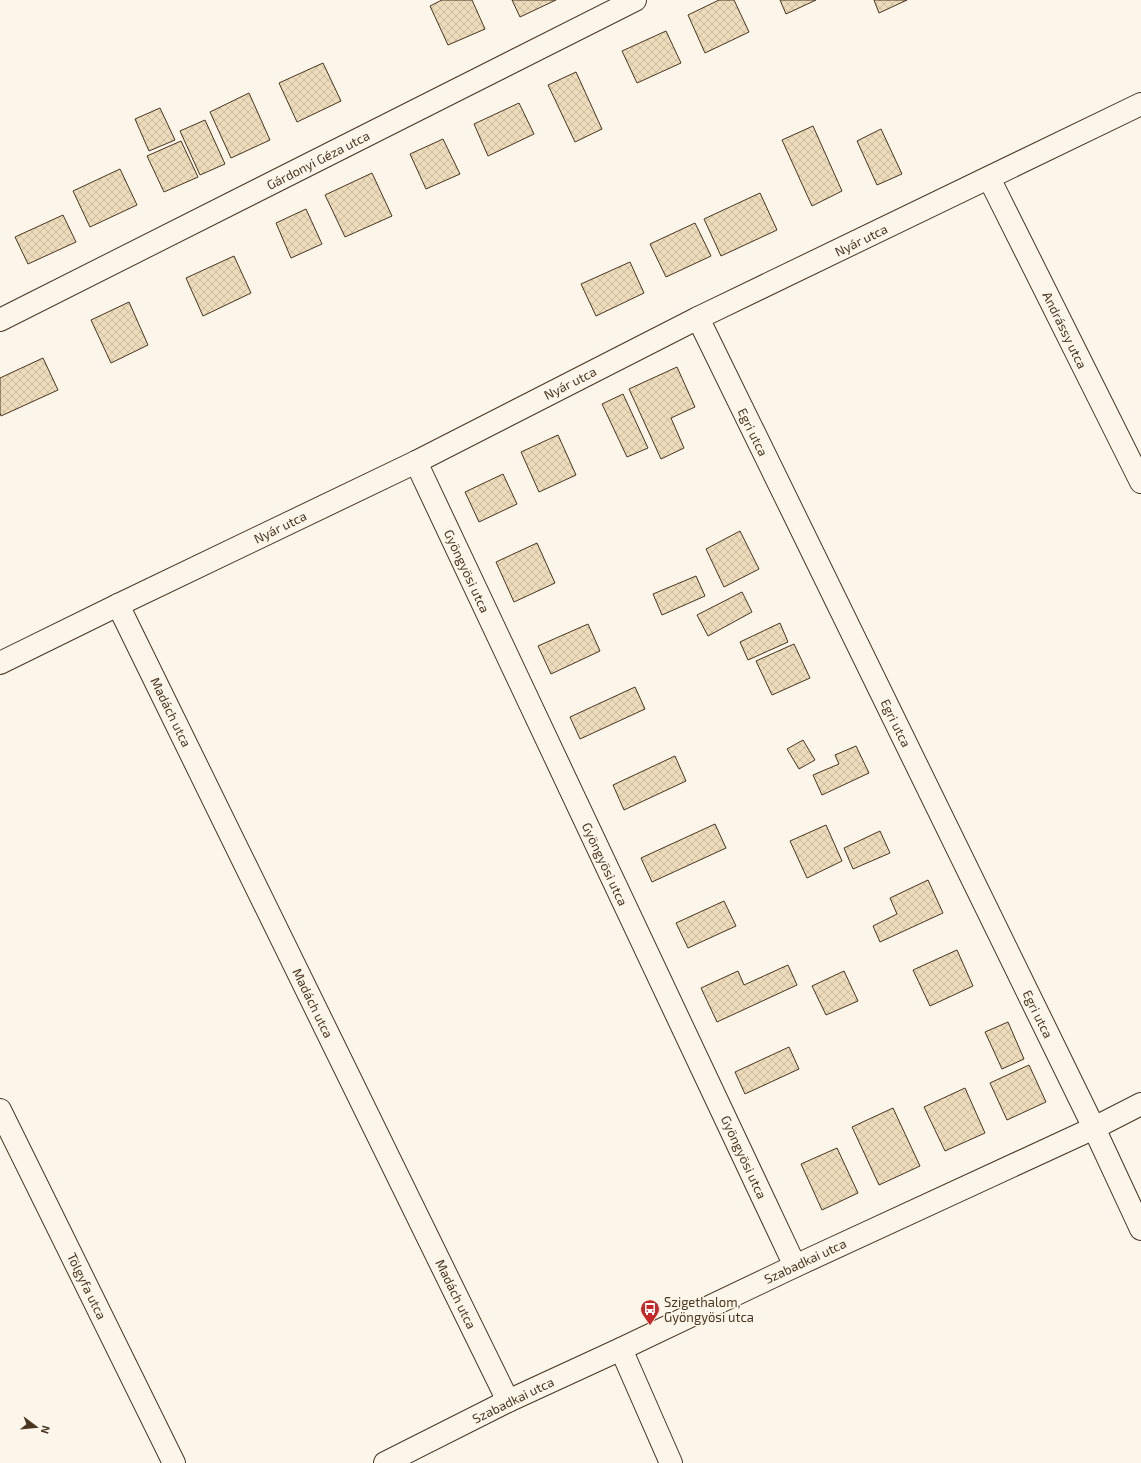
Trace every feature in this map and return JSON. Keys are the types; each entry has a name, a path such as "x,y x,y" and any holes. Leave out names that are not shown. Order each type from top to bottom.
{"street":[{"name":"Gárdonyi Géza utca","path":"0,320 635,0"},
{"name":"Nyár utca","path":"0,663 416,462 698,318 1141,104"},
{"name":"Andrássy utca","path":"989,178 1141,482"},
{"name":"Egri utca","path":"698,318 1094,1128 1141,1229"},
{"name":"Gyöngyösi utca","path":"416,462 795,1266"},
{"name":"Madách utca","path":"118,605 508,1401"},
{"name":"Szabadkai utca","path":"385,1463 508,1401 1094,1128 1141,1104"},
{"name":"Tölgyfa utca","path":"0,1110 174,1463"},
{"path":"621,1349 671,1463"}],"building":[{"path":"442,0 472,0 485,29 448,45 430,6"},
{"path":"512,0 556,0 520,17"},
{"path":"719,0 734,0 749,32 705,53 688,15"},
{"path":"780,0 816,0 786,14"},
{"path":"874,0 907,0 879,13"},
{"path":"666,31 681,63 637,83 622,51"},
{"path":"323,63 341,101 297,122 279,83"},
{"path":"576,72 602,129 575,142 548,85"},
{"path":"249,93 270,140 231,158 210,112"},
{"path":"519,103 534,134 488,156 474,124"},
{"path":"160,108 175,140 149,151 135,119"},
{"path":"205,120 225,164 200,175 180,131"},
{"path":"813,126 842,191 812,206 782,140"},
{"path":"881,129 902,174 877,185 857,141"},
{"path":"443,139 460,174 426,189 410,154"},
{"path":"181,141 198,177 164,192 147,156"},
{"path":"120,169 137,205 90,227 73,191"},
{"path":"372,173 392,216 345,237 325,195"},
{"path":"760,193 777,230 721,256 704,219"},
{"path":"306,209 322,244 291,258 276,223"},
{"path":"63,215 76,242 28,264 15,237"},
{"path":"695,223 711,256 666,277 650,244"},
{"path":"234,256 251,293 203,316 186,278"},
{"path":"630,262 644,293 596,316 581,284"},
{"path":"129,302 148,345 111,363 91,320"},
{"path":"43,358 58,390 1,416 0,378"},
{"path":"677,367 695,407 671,418 684,448 661,459 629,389"},
{"path":"623,394 648,448 627,457 602,404"},
{"path":"558,435 576,475 539,492 521,452"},
{"path":"503,474 517,504 479,522 465,492"},
{"path":"740,531 759,569 724,587 706,549"},
{"path":"537,543 555,583 514,602 496,562"},
{"path":"696,576 705,596 662,615 653,594"},
{"path":"742,592 752,612 708,636 697,615"},
{"path":"780,623 788,642 748,660 740,642"},
{"path":"588,624 600,651 551,674 538,646"},
{"path":"794,644 810,678 772,695 756,661"},
{"path":"635,687 645,709 580,739 570,717"},
{"path":"803,740 815,760 799,769 787,749"},
{"path":"856,746 869,773 822,795 813,775 839,764 835,755"},
{"path":"675,756 686,781 624,810 613,785"},
{"path":"715,824 726,848 652,882 641,858"},
{"path":"826,825 842,861 807,878 790,841"},
{"path":"880,831 890,853 853,869 844,848"},
{"path":"928,880 943,913 880,942 873,926 897,914 890,898"},
{"path":"724,901 736,926 688,948 676,923"},
{"path":"957,950 973,986 930,1006 913,970"},
{"path":"788,965 797,985 717,1022 701,988 738,971 744,985"},
{"path":"844,971 858,1001 826,1015 812,986"},
{"path":"1008,1022 1024,1059 1002,1069 985,1032"},
{"path":"789,1047 799,1069 745,1094 735,1072"},
{"path":"1029,1065 1046,1102 1007,1120 990,1083"},
{"path":"965,1088 985,1133 945,1151 924,1107"},
{"path":"893,1108 920,1166 879,1185 852,1127"},
{"path":"837,1148 858,1193 822,1210 801,1164"}],"place":[{"name":"Szigethalom, Gyöngyösi utca","path":"650,1326"}]}
